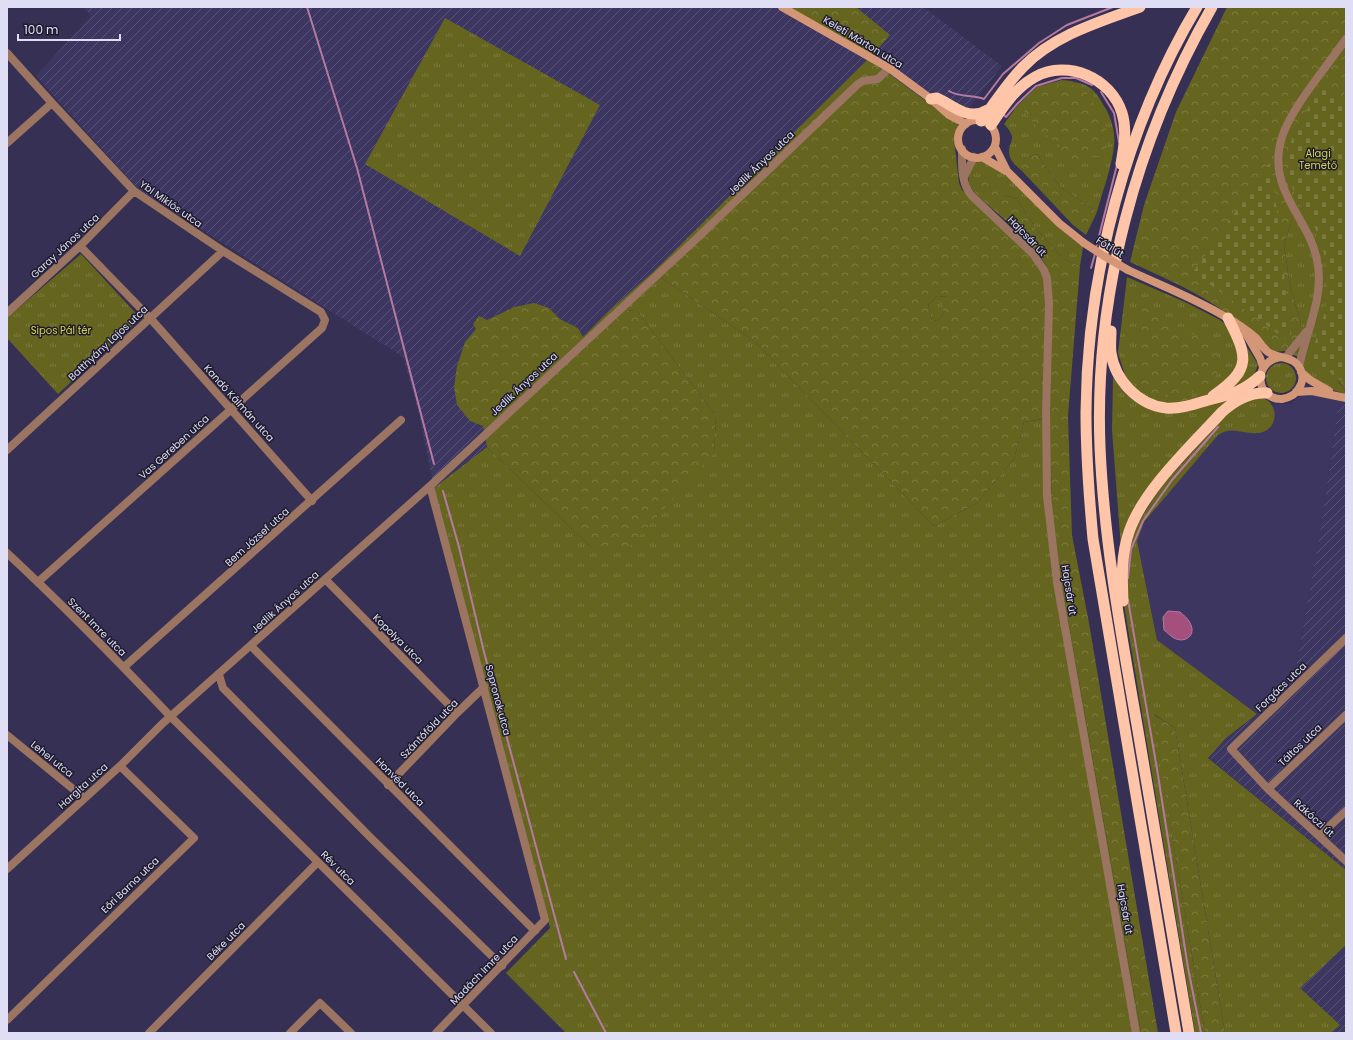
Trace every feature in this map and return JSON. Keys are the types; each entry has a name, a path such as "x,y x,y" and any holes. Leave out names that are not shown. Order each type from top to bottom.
{"highway":[{"path":"931,99 937,98 968,114 982,113 990,108 1023,67 1053,43 1078,31 1140,7"},
{"path":"1176,1033 1094,538 1089,493 1086,411 1094,301 1104,244 1119,191 1140,128 1161,78 1197,7"},
{"path":"1189,1033 1107,538 1100,446 1102,358 1109,297 1125,219 1153,130 1177,74 1212,7"},
{"path":"986,123 1021,86 1035,77 1055,70 1068,70 1086,74 1096,80 1113,95 1122,113 1124,125 1124,148 1119,191"},
{"path":"986,123 990,108"},
{"path":"1109,297 1112,316 1111,352 1116,370 1129,389 1142,400 1166,408 1185,407 1214,400 1244,389 1251,385 1261,372"},
{"path":"1206,401 1232,382 1238,374 1241,365 1243,357 1242,348 1228,318"},
{"path":"1126,660 1122,576 1123,558 1127,538 1137,515 1163,477 1222,412 1233,402 1244,397 1252,394 1267,393"}],"main road":[{"name":"Keleti Márton utca","path":"782,7 889,68 931,99 963,127"},
{"path":"978,157 987,156 995,147 996,137 994,131 986,123 976,120 963,127 959,138 962,149 966,154 978,157 1007,171"},
{"name":"Fóti út","path":"995,147 1007,171 1059,223 1084,243 1128,270 1228,318 1256,338 1269,352 1284,357"},
{"path":"1244,329 1260,358 1262,386 1267,393 1280,399 1292,396 1302,383 1300,369"},
{"path":"1261,372 1270,360 1284,357 1293,360 1310,380 1335,395"},
{"path":"1296,392 1312,391 1346,398"}],"street":[{"path":"1300,369 1309,328 1318,298 1318,260 1309,234 1285,191 1278,166 1279,146 1284,128 1295,108 1346,38"},
{"name":"Ybl Miklós utca","path":"7,53 134,191 223,251 322,312 325,320 322,328"},
{"name":"Jedlik Ányos utca","path":"171,717 430,486 683,251 858,84 863,81 878,79 889,68"},
{"path":"7,143 52,103"},
{"name":"Hajcsár út","path":"962,149 966,189 1033,254 1041,264 1047,278 1049,304 1046,411 1047,496 1050,532 1057,582 1136,1033"},
{"path":"964,177 978,157"},
{"name":"Garay János utca","path":"7,313 80,246 134,191"},
{"path":"80,246 150,318"},
{"name":"Batthyány Lajos utca","path":"7,450 223,251"},
{"name":"Kandó Kálmán utca","path":"150,318 312,501"},
{"name":"Vas Gereben utca","path":"38,582 322,328"},
{"path":"1284,357 1309,328"},
{"name":"Bem József utca","path":"124,667 312,501 401,420"},
{"name":"Sopronok utca","path":"430,486 545,920"},
{"name":"Szent Imre utca","path":"7,553 124,667 171,717"},
{"name":"Kopolya utca","path":"325,579 457,713"},
{"name":"Forgács utca","path":"1231,749 1346,638"},
{"name":"Honvéd utca","path":"251,646 535,931"},
{"path":"218,675 223,688 370,837 502,966"},
{"name":"Szántóföld utca","path":"388,785 457,713 484,688"},
{"name":"Táltos utca","path":"1268,790 1346,715"},
{"name":"Hargita utca","path":"7,869 120,766 171,717"},
{"name":"Rév utca","path":"171,717 491,1033"},
{"name":"Lehel utca","path":"7,735 84,798"},
{"name":"Rákóczi út","path":"1231,749 1268,790 1346,861"},
{"name":"Eőri Barna utca","path":"7,1020 194,838 120,766"},
{"path":"1319,836 1346,811"},
{"name":"Béke utca","path":"148,1033 318,862"},
{"name":"Madách Imre utca","path":"436,1033 545,920"},
{"path":"290,1033 320,1003 351,1033"}],"shaded area":[{"path":"83,7 923,7 1002,66 957,124 868,59 653,272 611,309 583,337 578,328 560,319 549,308 514,307 492,317 476,329 465,342 470,421 483,425 487,447 434,488 419,414 403,357 139,190 36,76 91,16"},
{"path":"1301,395 1315,395 1339,400 1320,534 1293,683 1257,714 1157,640 1137,540 1144,522 1221,430 1267,406 1281,403 1290,404"},
{"path":"1339,400 1346,403 1346,870 1208,757 1226,738 1258,714 1293,683 1320,534"},
{"path":"1168,611 1180,612 1188,620 1192,627 1191,635 1189,637 1178,640 1164,630 1163,617"},
{"path":"1346,945 1346,1033 1331,1033 1340,1025 1300,988"}],"green space":[{"path":"787,7 856,7 890,35 869,59 957,124 961,130 954,139 959,183 962,190 1028,252 1042,271 1046,290 1042,419 1024,422 1014,459 977,503 934,526 754,341 653,272 868,59","holes":["937,296 948,297 942,304 944,313 938,321 932,320 928,305"]},
{"path":"1227,7 1346,7 1346,91 1337,107 1324,122 1284,245 1290,286 1301,324 1296,348 1327,364 1346,371 1346,392 1340,383 1324,373 1320,374 1300,358 1285,351 1271,352 1249,331 1214,304 1179,285 1130,262 1144,205 1176,112"},
{"path":"445,18 600,105 520,256 365,164"},
{"path":"1062,80 1077,82 1092,89 1106,109 1113,127 1113,152 1097,212 1060,187 1037,154 1021,160 1023,172 1010,157 1009,148 1012,138 1009,130 1004,124 1018,105 1037,87"},
{"path":"1063,84 1077,86 1086,91 1088,93 1082,97 1094,103 1102,116 1108,136 1105,155 1077,160 1061,156 1059,145 1038,129 1022,108 1038,90"},
{"name":"Alagi Temető","path":"1323,86 1346,100 1346,384 1309,357 1323,318 1326,304 1327,275 1322,246 1310,218 1296,197 1290,180 1288,168 1289,151 1295,131 1305,112"},
{"name":"Alagi Temető","path":"1346,91 1346,371 1327,364 1295,348 1301,324 1290,286 1284,245 1324,122 1337,107"},
{"path":"1037,154 1060,187 1097,212 1086,235 1073,225 1023,172 1020,160"},
{"path":"979,160 989,163 1009,178 1056,225 1083,247 1080,266 1064,259 1036,229 1017,199 975,183 971,188 968,176 969,172 972,166"},
{"name":"Alagi Temető","path":"1271,161 1292,344 1193,272"},
{"path":"988,176 1000,182 1004,195 1017,199 1036,229 1064,259 1080,266 1068,416 1072,535 1089,623 1158,1033 1141,1033 1067,613 1055,531 1052,496 1049,411 1049,273 1045,263 1018,231 971,188 975,183"},
{"name":"Sipos Pál tér","path":"81,254 140,318 58,394 7,338 7,318"},
{"path":"653,272 754,341 934,526 977,503 1014,459 1024,422 1050,418 1052,496 1067,613 1141,1033 566,1033 506,973 550,928 434,488 487,447 591,547 714,453 716,416 637,311 611,309"},
{"path":"1127,277 1185,302 1220,320 1237,333 1258,365 1253,377 1246,383 1188,403 1159,403 1139,393 1126,378 1118,353"},
{"path":"937,296 948,297 944,313 938,321 932,320 928,305"},
{"path":"1143,297 1169,322 1178,335 1206,334 1222,366 1205,393 1194,387 1190,401 1175,403 1164,392 1159,401 1138,389"},
{"path":"534,303 549,308 560,319 578,328 583,337 611,309 637,311 716,416 714,453 628,549 591,547 487,447 483,426 470,421 457,405 454,387 457,366 465,342 476,329 473,324 479,316 487,320 514,307"},
{"path":"1300,358 1334,379 1344,389 1346,394 1326,387 1311,379 1308,376"},
{"path":"1281,363 1292,367 1296,378 1292,389 1281,393 1270,389 1266,378 1270,367"},
{"path":"1113,377 1127,395 1134,401 1152,410 1162,412 1184,412 1239,394 1167,467 1121,548 1112,430"},
{"path":"1251,398 1263,398 1272,405 1275,415 1272,425 1263,432 1252,433 1229,431 1218,435 1144,522 1137,541 1157,640 1257,714 1226,738 1208,758 1346,870 1346,945 1300,988 1340,1025 1331,1033 1225,1033 1175,728 1154,714 1179,878 1205,1033 1195,1033 1123,599 1125,570 1135,528 1153,499 1166,481 1235,405"},
{"path":"1153,714 1175,728 1225,1033 1205,1033"}],"waterway":[{"path":"307,7 357,168 434,464"},
{"path":"949,91 984,99 1003,74 1039,43 1067,25 1113,7"},
{"path":"1004,115 1006,117 1036,86 1062,78 1076,78 1092,85"},
{"path":"1101,92 1114,113 1119,142"},
{"path":"1096,248 1117,165"},
{"path":"1091,268 1095,254"},
{"path":"1128,578 1131,549 1143,521 1172,480 1218,427"},
{"path":"443,491 459,547 484,652 566,959"},
{"path":"1128,600 1158,775 1188,968 1201,1033"},
{"path":"574,972 606,1033"}]}
